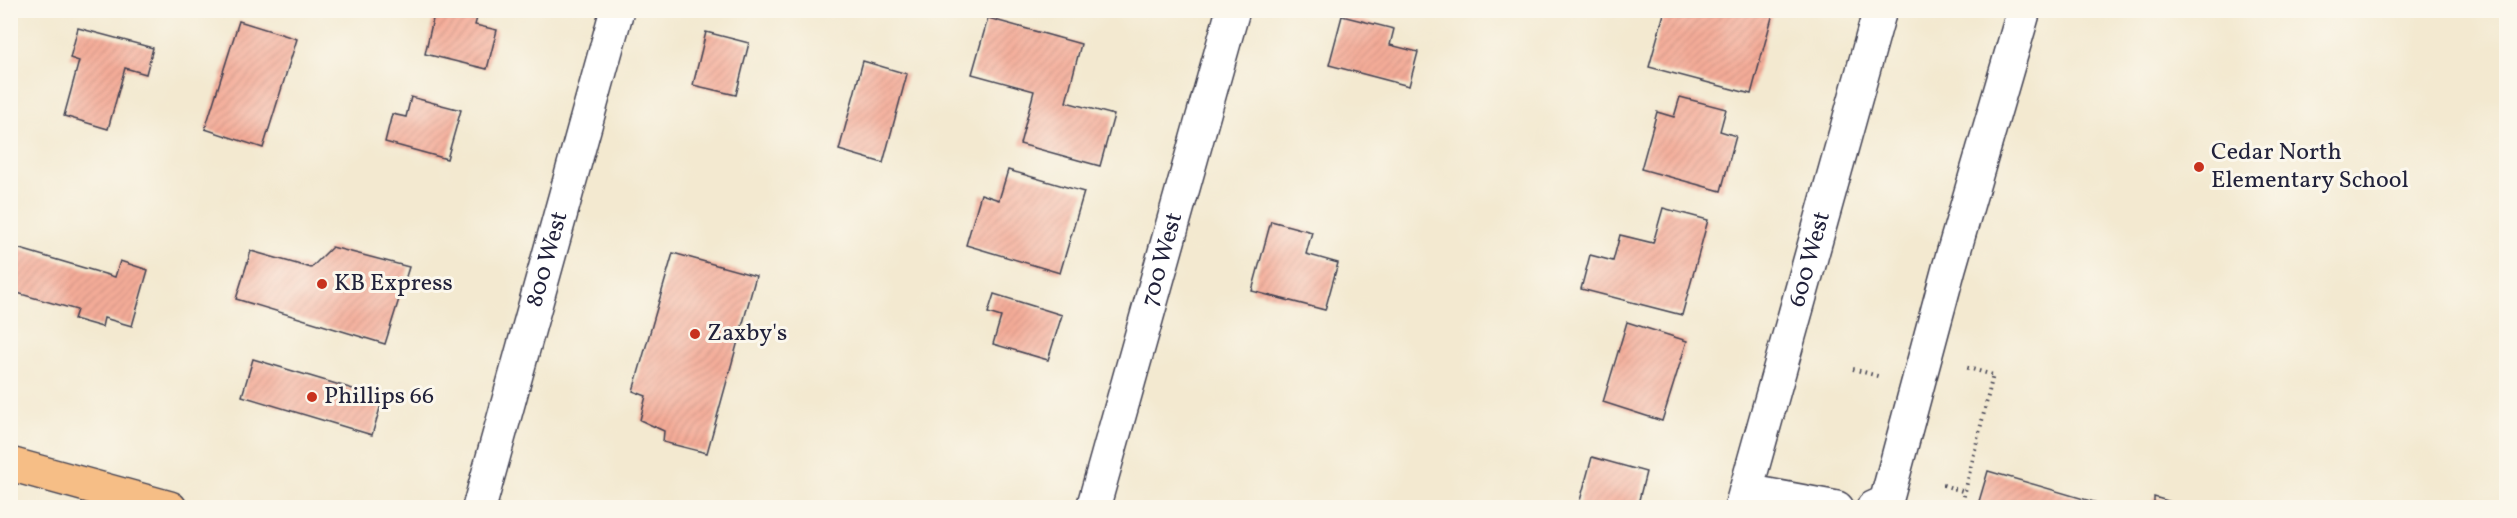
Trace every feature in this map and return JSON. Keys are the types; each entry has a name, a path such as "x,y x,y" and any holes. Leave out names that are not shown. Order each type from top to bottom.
{"main road":[{"path":"10,464 170,507"}],"street":[{"name":"800 West","path":"479,507 617,10"},
{"name":"700 West","path":"1093,507 1233,10"},
{"name":"600 West","path":"1744,499 1881,10"},
{"path":"1873,507 1886,502 1949,268 2024,10"},
{"path":"1744,499 1837,507"}],"path":[{"path":"1961,507 1993,375 1965,367"},
{"path":"1943,485 1965,492"}],"building":[{"path":"435,10 479,10 475,25 497,30 487,69 425,54"},
{"path":"1665,10 1774,10 1751,94 1649,67"},
{"path":"1342,16 1394,29 1390,45 1418,52 1409,86 1329,65"},
{"path":"988,18 1081,44 1066,102 1114,115 1100,166 1020,144 1034,91 972,74"},
{"path":"239,21 297,39 263,148 205,129"},
{"path":"78,28 153,48 146,74 125,68 108,129 64,116 79,61 70,58"},
{"path":"706,32 749,43 736,95 693,85"},
{"path":"863,61 907,74 883,163 839,150"},
{"path":"411,97 461,110 447,159 385,142 392,114 406,117"},
{"path":"1680,97 1726,109 1720,131 1736,136 1721,191 1641,169 1657,112 1674,117"},
{"path":"1008,170 1084,192 1060,273 966,245 981,194 999,200"},
{"path":"1663,208 1708,220 1682,315 1581,289 1590,255 1613,261 1620,235 1653,243"},
{"path":"1271,221 1312,232 1306,254 1338,263 1325,310 1252,291"},
{"path":"10,246 115,277 120,261 148,270 132,326 104,318 102,327 74,319 77,310 10,291"},
{"name":"KB Express","path":"332,247 409,267 385,344 236,299 251,251 311,268"},
{"name":"Zaxby's","path":"673,253 756,276 707,453 663,442 664,431 640,420 646,396 633,391"},
{"path":"994,294 1062,315 1048,360 993,344 1001,317 988,313"},
{"path":"1627,322 1687,341 1662,421 1603,402"},
{"name":"Phillips 66","path":"253,359 383,398 372,435 242,396"},
{"path":"1592,457 1646,472 1637,508 1578,508"},
{"path":"1988,471 2111,507 2111,508 1977,508"},
{"path":"2154,497 2189,507 2189,508 2154,508"}],"place":[{"name":"Cedar North Elementary School","path":"2199,167"},
{"name":"KB Express","path":"322,284"},
{"name":"Zaxby's","path":"695,334"},
{"name":"Phillips 66","path":"312,397"}]}
